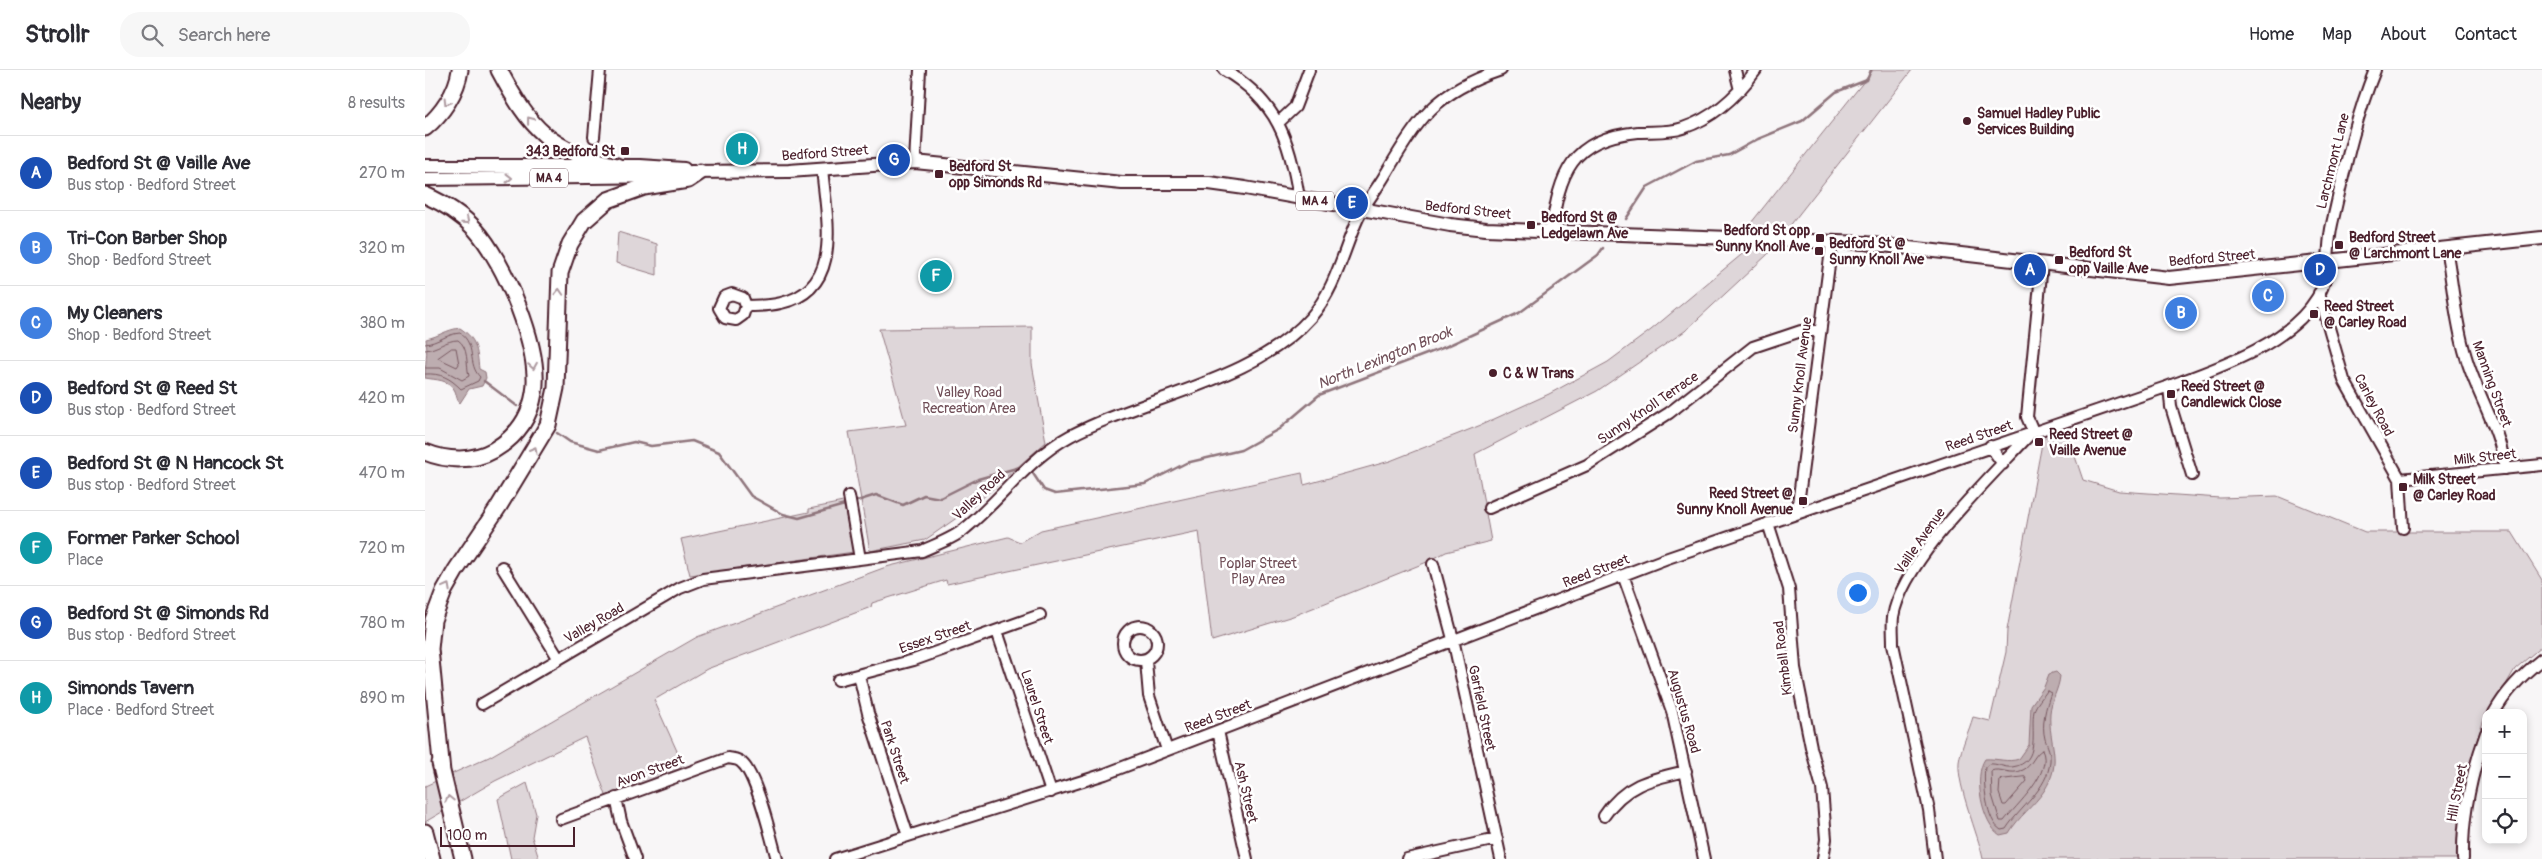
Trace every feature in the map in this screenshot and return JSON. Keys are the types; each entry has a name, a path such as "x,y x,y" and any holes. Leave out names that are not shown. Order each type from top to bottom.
{"highway":[{"path":"425,128 446,106 459,78 460,70"},
{"path":"499,70 519,105 541,133 574,154 617,166"},
{"path":"442,772 430,649 433,620 444,591 456,570 503,499 548,425 555,388 560,273 570,244 584,221 608,200 644,187 688,180 695,172"},
{"path":"425,195 457,213 474,228 493,254 507,281 523,323 532,358 534,392 525,421 508,440 489,453 459,459 446,458 425,452"},
{"path":"425,698 463,859"},
{"path":"425,832 432,859"}],"main road":[{"name":"Bedford Street","path":"425,179 673,176 695,172 765,172 915,162 1122,183 1209,183 1450,226 1551,232 1865,243 2169,278 2542,238"},
{"name":"Bedford Street","path":"425,166 668,167 695,172"}],"street":[{"path":"595,137 600,70"},
{"path":"915,162 921,70"},
{"path":"1224,70 1236,74 1262,100 1279,123 1292,161 1299,198"},
{"path":"1279,123 1295,107 1309,70"},
{"name":"Valley Road","path":"482,704 680,588 703,579 922,551 940,543 966,529 1029,467 1069,436 1234,371 1287,339 1312,316 1325,298 1336,278 1363,210 1409,135 1425,113 1442,99 1467,84 1501,70"},
{"path":"1735,70 1740,90"},
{"path":"1551,232 1558,191 1564,174 1583,151 1599,141 1616,135 1681,129 1715,112 1740,90 1756,70"},
{"name":"Larchmont Lane","path":"2329,261 2331,227 2357,118 2375,70"},
{"path":"746,306 781,303 795,298 807,290 821,274 826,259 828,241 822,168"},
{"name":"Sunny Knoll Avenue","path":"1797,512 1831,242"},
{"name":"Manning Street","path":"2446,248 2459,331 2466,357 2503,454 2505,469"},
{"name":"Reed Street","path":"835,859 1105,774 1623,575 1797,512 2216,369 2264,345 2285,331 2309,308 2319,293 2327,274 2329,261"},
{"path":"2033,431 2027,417 2042,264"},
{"name":"Carley Road","path":"2319,293 2345,380 2400,480 2403,528"},
{"name":"Sunny Knoll Terrace","path":"1489,508 1587,465 1669,413 1753,347 1801,331 1819,331"},
{"path":"2169,386 2171,407 2192,475"},
{"name":"Vaille Avenue","path":"1935,859 1929,810 1893,644 1893,617 1907,584 1933,541 1947,523 2033,431"},
{"path":"1990,446 2003,464"},
{"name":"Milk Street","path":"2400,480 2542,465"},
{"path":"849,496 860,559"},
{"name":"Kimball Road","path":"1768,523 1789,589 1795,668 1811,747 1823,791 1826,839 1823,859"},
{"name":"Garfield Street","path":"1433,564 1453,639 1501,859"},
{"path":"502,567 559,659"},
{"name":"Augustus Road","path":"1623,575 1672,711 1704,859"},
{"name":"Essex Street","path":"838,680 914,660 1040,615"},
{"name":"Laurel Street","path":"997,630 1051,792"},
{"path":"2497,709 2521,676 2542,659"},
{"path":"1146,661 1149,696 1167,750"},
{"name":"Park Street","path":"859,676 871,725 908,836"},
{"name":"Ash Street","path":"1218,731 1247,859"},
{"name":"Hill Street","path":"2463,859 2464,831 2482,749"},
{"name":"Avon Street","path":"561,819 728,758 741,761 747,767 756,788 777,859"},
{"path":"1604,816 1615,800 1630,788 1654,778 1686,771"},
{"path":"616,798 621,821 635,859"},
{"path":"1407,859 1497,839"}],"green space":[{"name":"Poplar Street Play Area","path":"1873,70 1912,70 1767,255 1685,331 1597,391 1475,454 1491,541 1446,552 1427,562 1293,616 1212,641 1199,531 947,584 946,580 872,603 871,607 707,669 654,700 686,771 607,798 585,737 495,781 425,822 425,786 489,757 697,637 886,567 1008,537 1020,542 1041,530 1302,473 1304,485 1390,461 1481,425 1549,394 1608,362 1651,330 1747,250 1747,228"},
{"path":"618,232 657,244 657,275 616,263"},
{"name":"Valley Road Recreation Area","path":"1032,327 1032,364 1046,442 971,508 925,540 870,551 849,432 906,425 879,329"},
{"path":"2066,430 2083,480 2119,491 2220,498 2277,496 2365,532 2512,532 2542,580 2542,646 2515,669 2491,709 2482,709 2482,725 2467,772 2458,831 2458,859 1983,859 1961,784 1959,762 1973,717 1990,721 2006,652 2007,630 2043,438"},
{"path":"843,502 854,552 690,575 681,539 809,512 809,509"},
{"path":"527,783 536,814 532,837 539,859 511,859 498,799"}],"water":[{"path":"460,328 473,341 477,351 479,369 485,372 486,378 482,386 469,389 460,403 450,384 425,378 426,339"},
{"path":"2056,672 2060,676 2050,713 2054,761 2050,780 2044,791 2009,833 2000,835 1988,821 1984,811 1980,788 1981,767 1985,759 2011,761 2019,759 2029,745 2031,705 2044,687 2049,674"}],"waterway":[{"name":"North Lexington Brook","path":"1626,219 1647,187 1696,161 1729,155 1758,139 1802,121 1836,92 1867,80 1871,70"},
{"name":"North Lexington Brook","path":"1032,472 1044,490 1055,494 1145,484 1186,463 1241,450 1279,429 1319,395 1445,347 1519,313 1598,255 1603,248"},
{"name":"North Lexington Brook","path":"484,381 517,406"},
{"name":"North Lexington Brook","path":"557,433 570,442 599,450 634,442 651,446 692,441 719,452 751,496 783,514 799,518 848,504"},
{"name":"North Lexington Brook","path":"854,502 876,495 903,505 924,495 940,498 978,479 1020,467"}],"place":[{"name":"Samuel Hadley Public Services Building","path":"1967,121"},
{"name":"Simonds Tavern","path":"742,149"},
{"name":"343 Bedford St","path":"625,151"},
{"name":"Bedford St @ Simonds Rd","path":"894,160"},
{"name":"Bedford St opp Simonds Rd","path":"939,174"},
{"name":"Bedford St @ N Hancock St","path":"1352,203"},
{"name":"Bedford St @ Ledgelawn Ave","path":"1531,225"},
{"name":"Bedford St opp Sunny Knoll Ave","path":"1820,238"},
{"name":"Bedford Street @ Larchmont Lane","path":"2339,245"},
{"name":"Bedford St @ Sunny Knoll Ave","path":"1819,251"},
{"name":"Bedford St opp Vaille Ave","path":"2059,260"},
{"name":"Bedford St @ Vaille Ave","path":"2030,270"},
{"name":"Bedford St @ Reed St","path":"2320,270"},
{"name":"Former Parker School","path":"936,276"},
{"name":"My Cleaners","path":"2268,296"},
{"name":"Tri-Con Barber Shop","path":"2181,313"},
{"name":"Reed Street @ Carley Road","path":"2314,314"},
{"name":"C & W Trans","path":"1493,373"},
{"name":"Reed Street @ Candlewick Close","path":"2171,394"},
{"name":"Reed Street @ Vaille Avenue","path":"2039,442"},
{"name":"Milk Street @ Carley Road","path":"2403,487"},
{"name":"Reed Street @ Sunny Knoll Avenue","path":"1803,501"}]}
